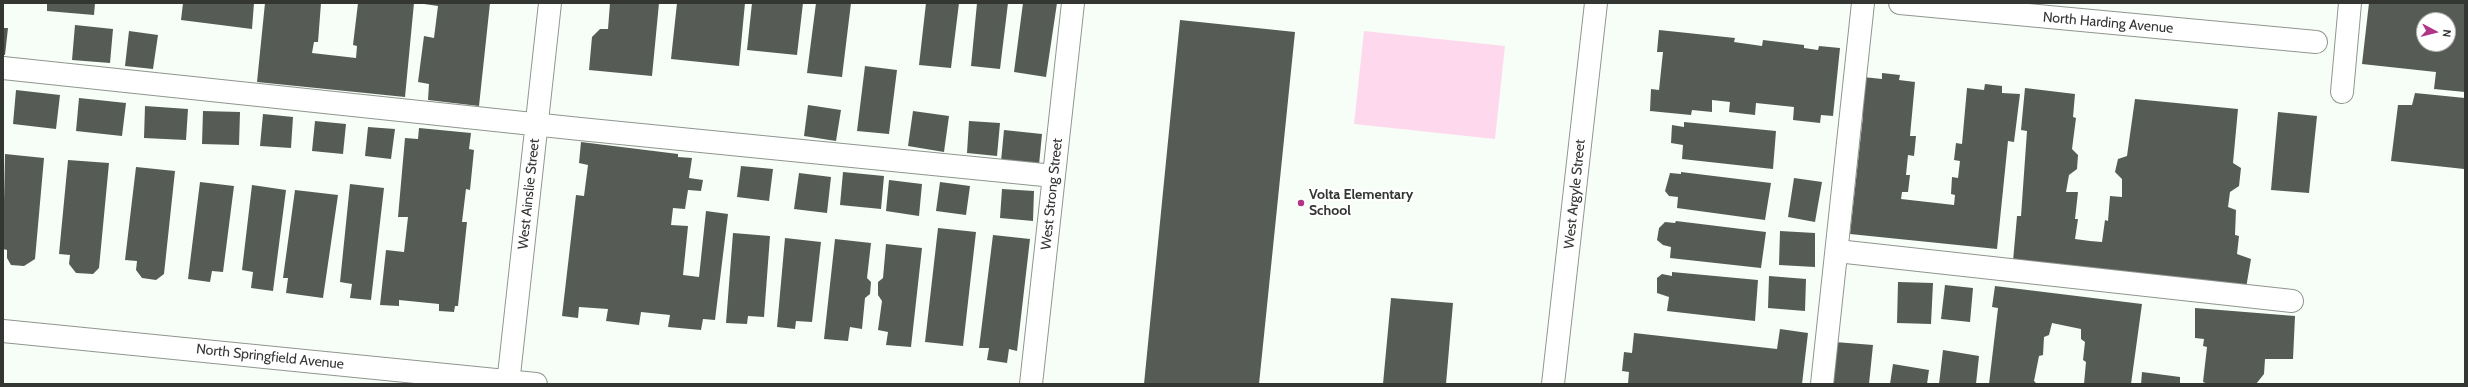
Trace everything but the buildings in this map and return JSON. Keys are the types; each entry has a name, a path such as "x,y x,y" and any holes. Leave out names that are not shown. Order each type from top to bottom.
{"street":[{"name":"West Ainslie Street","path":"508,382 550,3"},
{"name":"West Strong Street","path":"1032,384 1073,3"},
{"name":"West Argyle Street","path":"1553,384 1596,3"},
{"path":"1822,384 1863,3"},
{"name":"North Harding Avenue","path":"1900,3 2316,42"},
{"path":"2342,92 2350,3"},
{"path":"3,68 536,125 1054,176"},
{"path":"1837,251 2292,301"},
{"name":"North Springfield Avenue","path":"3,331 536,384"}],"shaded area":[{"path":"1364,31 1505,46 1495,139 1354,124"}],"place":[{"name":"Volta Elementary School","path":"1301,203"}]}
